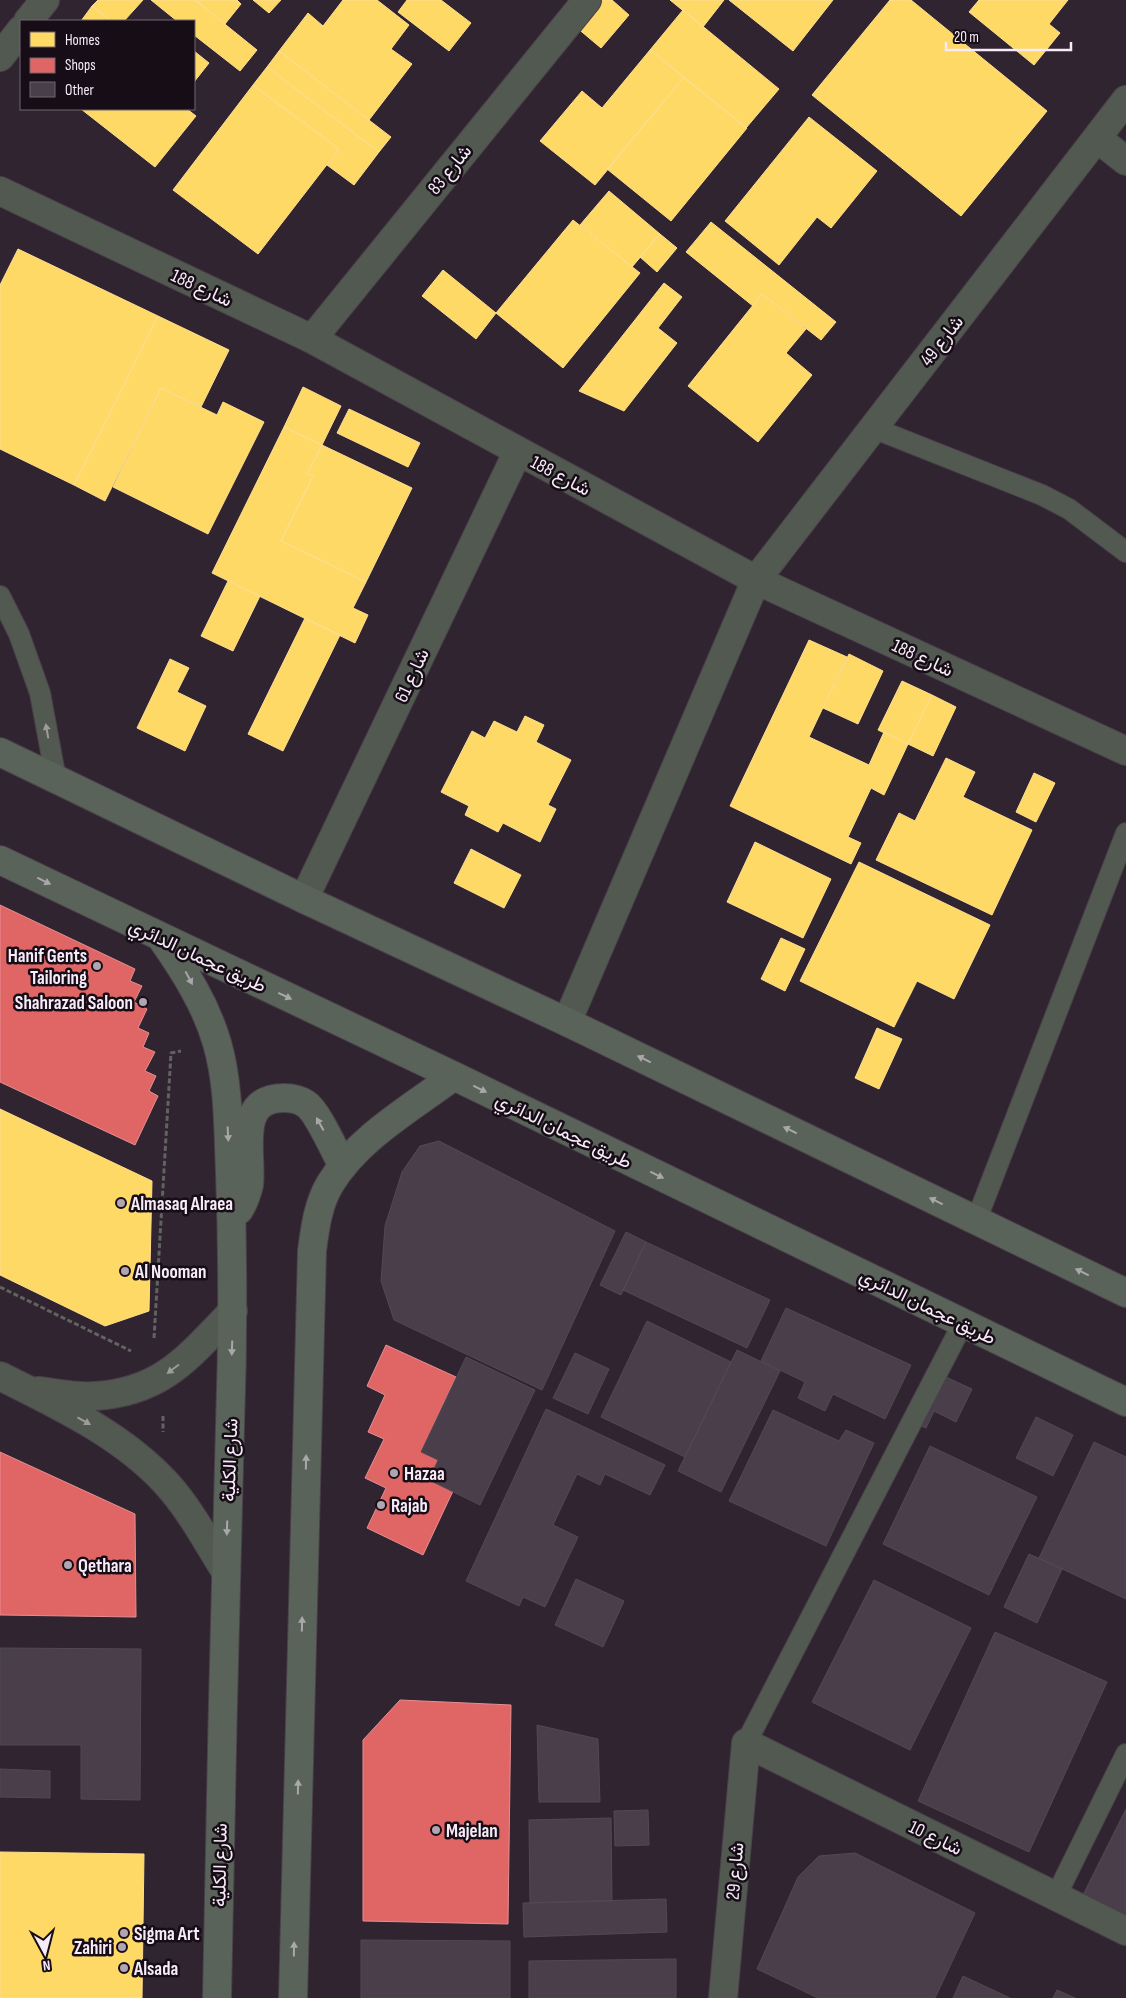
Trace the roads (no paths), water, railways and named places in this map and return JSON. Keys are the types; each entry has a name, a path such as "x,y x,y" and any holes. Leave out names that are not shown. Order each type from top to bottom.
{"main road":[{"path":"0,752 304,899 568,1022 1126,1293"},
{"name":"طريق عجمان الدائري","path":"0,860 454,1076 1126,1402"},
{"name":"شارع الكلية","path":"162,938 185,971 200,999 218,1044 226,1086 234,1311 216,1998"},
{"path":"293,1998 312,1250 317,1217 330,1186 343,1166 375,1135 454,1076"},
{"path":"232,1219 240,1208 246,1194 249,1172 248,1132 252,1116 262,1104 276,1098 293,1098 307,1105 317,1117 343,1166"}],"street":[{"path":"29,20 45,0"},
{"name":"شارع 83","path":"312,339 587,0"},
{"path":"0,57 20,31"},
{"name":"شارع 49","path":"568,1022 756,580 1126,100"},
{"path":"1097,138 1126,161"},
{"name":"شارع 188","path":"0,191 312,339 756,580 1126,751"},
{"name":"شارع 61","path":"304,899 518,451"},
{"path":"26,1390 93,1397 128,1392 154,1372 187,1359 234,1311"},
{"path":"0,1376 98,1429 133,1453 166,1483 197,1525 226,1572"},
{"name":"شارع 10","path":"746,1743 1126,1931"},
{"name":"شارع 29","path":"723,1998 746,1743"}],"lane":[{"path":"874,428 1042,495 1069,509 1126,552"},
{"path":"0,596 19,634 40,693 56,779"},
{"path":"976,1221 1126,833"},
{"path":"746,1743 963,1323"},
{"path":"1056,1896 1126,1754"}],"place":[{"name":"Hanif Gents Tailoring","path":"97,966"},
{"name":"Shahrazad Saloon","path":"143,1002"},
{"name":"Almasaq Alraea","path":"121,1203"},
{"name":"Al Nooman","path":"125,1271"},
{"name":"Hazaa","path":"394,1473"},
{"name":"Rajab","path":"381,1505"},
{"name":"Qethara","path":"68,1565"},
{"name":"Majelan","path":"436,1830"},
{"name":"Sigma Art","path":"124,1933"},
{"name":"Zahiri","path":"122,1947"},
{"name":"Alsada","path":"124,1968"}]}
